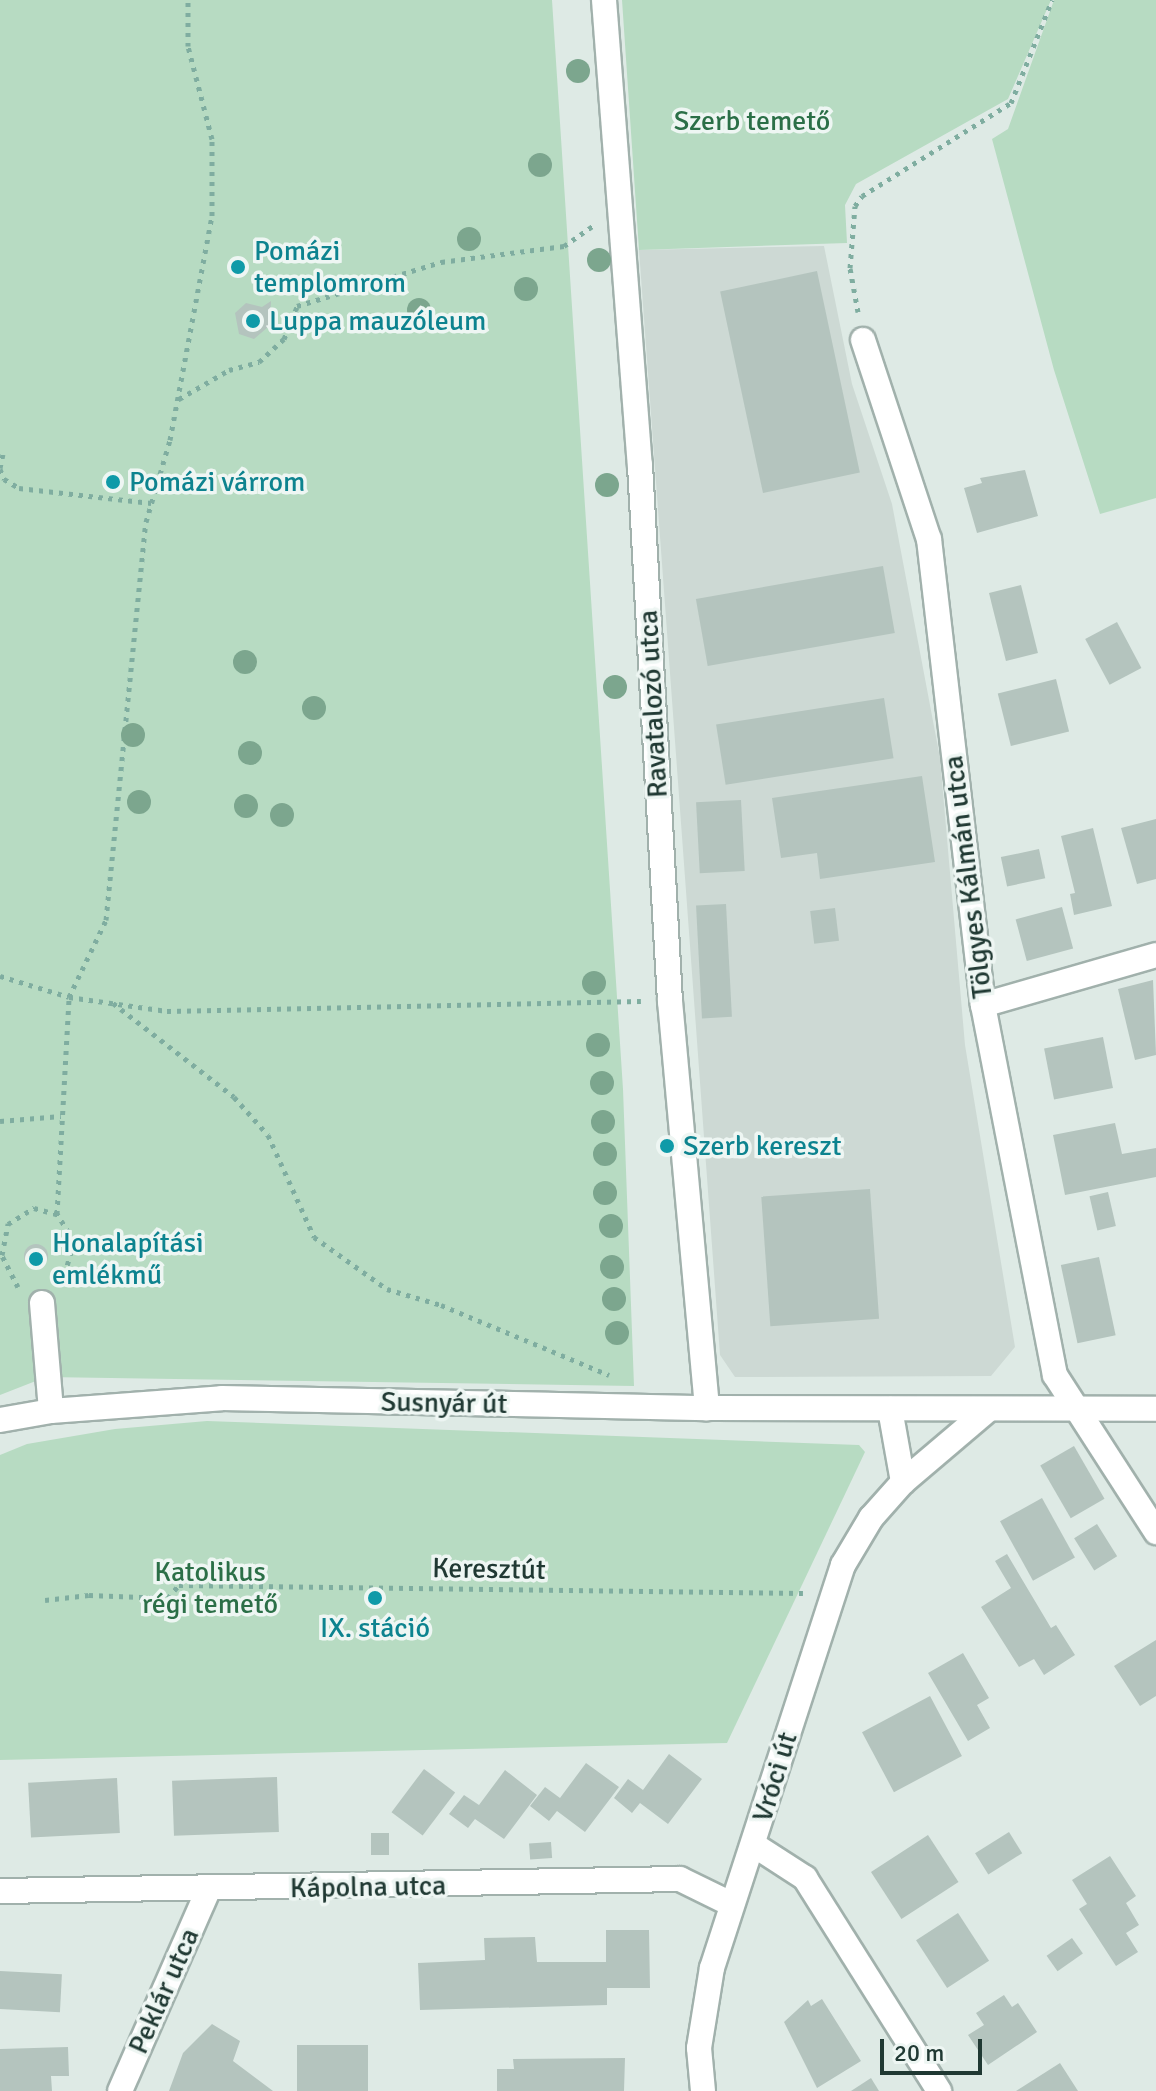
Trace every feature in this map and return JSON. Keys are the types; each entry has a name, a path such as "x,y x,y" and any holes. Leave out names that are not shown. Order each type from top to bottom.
{"street":[{"name":"Ravatalozó utca","path":"604,0 623,218 670,1001 707,1408"},
{"name":"Tölgyes Kálmán utca","path":"863,340 929,539 983,1005 1055,1375 1156,1532"},
{"path":"983,1005 1156,955"},
{"path":"42,1303 51,1411"},
{"name":"Susnyár út","path":"0,1420 51,1411 222,1398 707,1408 1156,1409"},
{"path":"890,1409 903,1482"},
{"name":"Vróci út","path":"703,2091 699,2048 712,1968 843,1565 871,1518 903,1482 988,1410"},
{"path":"754,1845 805,1878 939,2091"},
{"name":"Kápolna utca","path":"0,1891 208,1891 680,1879 731,1904"},
{"name":"Peklár utca","path":"120,2091 208,1891"}],"path":[{"path":"57,1214 69,997 106,920 151,503 178,400 207,264 213,203 212,139 188,46 188,0"},
{"path":"863,340 850,268 855,206 862,196 1011,103 1052,0"},
{"path":"178,400 229,370 259,362 284,339 297,306 320,296 384,283 441,262 564,246 583,230 623,218"},
{"path":"3,454 0,469 19,488 151,503"},
{"path":"0,976 69,997 167,1011 670,1001"},
{"path":"113,1003 234,1097 268,1135 314,1237 387,1289 441,1305 611,1376 661,1407"},
{"path":"0,1121 61,1116"},
{"path":"34,1208 57,1214 70,1227 73,1260 67,1278 42,1303 26,1295 8,1274 3,1238 19,1214 34,1208"},
{"name":"Keresztút","path":"45,1600 89,1595 168,1598 179,1585 799,1593"}],"shaded area":[{"path":"824,246 852,384 892,504 940,758 965,1045 1015,1347 991,1376 735,1377 720,1355 639,250"}],"green space":[{"path":"0,0 552,0 623,1089 634,1386 46,1377 0,1395"},
{"name":"Szerb temető","path":"622,0 1051,0 1008,99 856,184 845,205 847,243 639,250"},
{"path":"1054,0 1156,0 1156,498 1100,514 1054,370 992,139 1008,129"},
{"name":"Katolikus régi temető","path":"207,1421 859,1445 865,1452 727,1743 0,1760 0,1455 27,1444 115,1429"}],"building":[{"path":"817,271 860,472 763,493 720,292"},
{"name":"Luppa mauzóleum","path":"271,301 270,324 281,331 268,327 254,339 239,334 235,313 246,303 262,307"},
{"path":"1025,470 1038,516 977,533 964,488 982,483 980,478"},
{"path":"883,566 895,633 708,666 696,599"},
{"path":"1021,585 1038,653 1006,661 989,593"},
{"path":"1117,622 1141,668 1110,685 1085,639"},
{"path":"1056,679 1069,731 1011,746 998,694"},
{"path":"884,698 894,758 726,785 716,725"},
{"path":"922,776 935,862 820,879 817,853 781,858 772,798"},
{"path":"741,800 745,871 700,873 696,802"},
{"path":"1156,819 1156,879 1137,884 1121,828"},
{"path":"1093,828 1112,906 1074,915 1070,894 1075,893 1061,836"},
{"path":"1039,849 1045,878 1007,886 1001,857"},
{"path":"726,904 732,1017 702,1018 696,906"},
{"path":"1062,907 1073,949 1027,961 1016,919"},
{"path":"835,908 839,941 814,944 810,911"},
{"path":"1153,980 1156,1055 1135,1060 1118,989"},
{"path":"1103,1037 1113,1088 1054,1099 1044,1048"},
{"path":"1115,1123 1122,1154 1156,1148 1156,1177 1065,1195 1053,1135"},
{"path":"870,1189 879,1319 770,1326 761,1197"},
{"path":"1108,1192 1116,1226 1097,1230 1089,1196"},
{"name":"Honalapítási emlékmű","path":"31,1244 41,1244 48,1251 48,1261 41,1268 31,1268 24,1261 24,1251"},
{"path":"1099,1257 1116,1335 1077,1343 1061,1265"},
{"path":"1074,1446 1104,1499 1071,1518 1040,1466"},
{"path":"1042,1498 1075,1557 1033,1581 1000,1521"},
{"path":"1097,1524 1117,1556 1094,1571 1074,1538"},
{"path":"1007,1554 1051,1628 1056,1625 1075,1655 1044,1675 1034,1659 1019,1667 981,1607 1011,1588 995,1561"},
{"path":"1156,1640 1156,1696 1140,1706 1114,1666"},
{"path":"963,1653 989,1698 977,1705 990,1728 968,1741 928,1673"},
{"path":"930,1696 962,1756 894,1792 862,1732"},
{"path":"669,1754 702,1779 668,1824 640,1803 632,1813 614,1798 628,1779 643,1790"},
{"path":"586,1763 619,1787 585,1832 557,1811 549,1821 530,1806 545,1787 560,1798"},
{"path":"424,1769 455,1792 423,1836 392,1812"},
{"path":"505,1770 537,1795 504,1839 475,1819 468,1828 449,1814 464,1795 479,1805"},
{"path":"277,1777 279,1832 174,1836 172,1781"},
{"path":"117,1778 120,1833 31,1838 28,1783"},
{"path":"1009,1832 1022,1853 988,1874 975,1853"},
{"path":"371,1833 389,1833 389,1855 371,1855"},
{"path":"928,1835 958,1882 901,1919 871,1872"},
{"path":"551,1842 552,1858 530,1859 529,1844"},
{"path":"1110,1856 1136,1896 1126,1903 1139,1925 1126,1933 1138,1952 1116,1966 1079,1909 1087,1904 1072,1880"},
{"path":"958,1913 989,1961 947,1988 916,1940"},
{"path":"606,1930 649,1930 650,1988 607,1988 607,2005 420,2010 418,1963 485,1960 484,1938 535,1937 537,1962 606,1962"},
{"path":"1072,1938 1083,1954 1058,1971 1047,1956"},
{"path":"0,1971 62,1974 60,2012 0,2009"},
{"path":"1004,1995 1012,2007 1018,2003 1037,2032 988,2065 968,2035 984,2025 976,2013"},
{"path":"822,1999 861,2061 817,2088 784,2022 808,2000 811,2006"},
{"path":"212,2024 240,2041 233,2061 273,2091 169,2091 183,2053"},
{"path":"297,2045 368,2045 368,2091 297,2091"},
{"path":"68,2047 69,2076 51,2076 52,2091 0,2091 0,2049"},
{"path":"625,2058 624,2091 497,2091 497,2069 514,2069 513,2059"},
{"path":"1060,2063 1078,2091 1016,2091"},
{"path":"871,2078 879,2091 851,2091"}],"place":[{"name":"Pomázi templomrom","path":"238,267"},
{"name":"Luppa mauzóleum","path":"253,321"},
{"name":"Pomázi várrom","path":"113,482"},
{"name":"Szerb kereszt","path":"667,1146"},
{"name":"Honalapítási emlékmű","path":"36,1259"},
{"name":"IX. stáció","path":"375,1598"}]}
